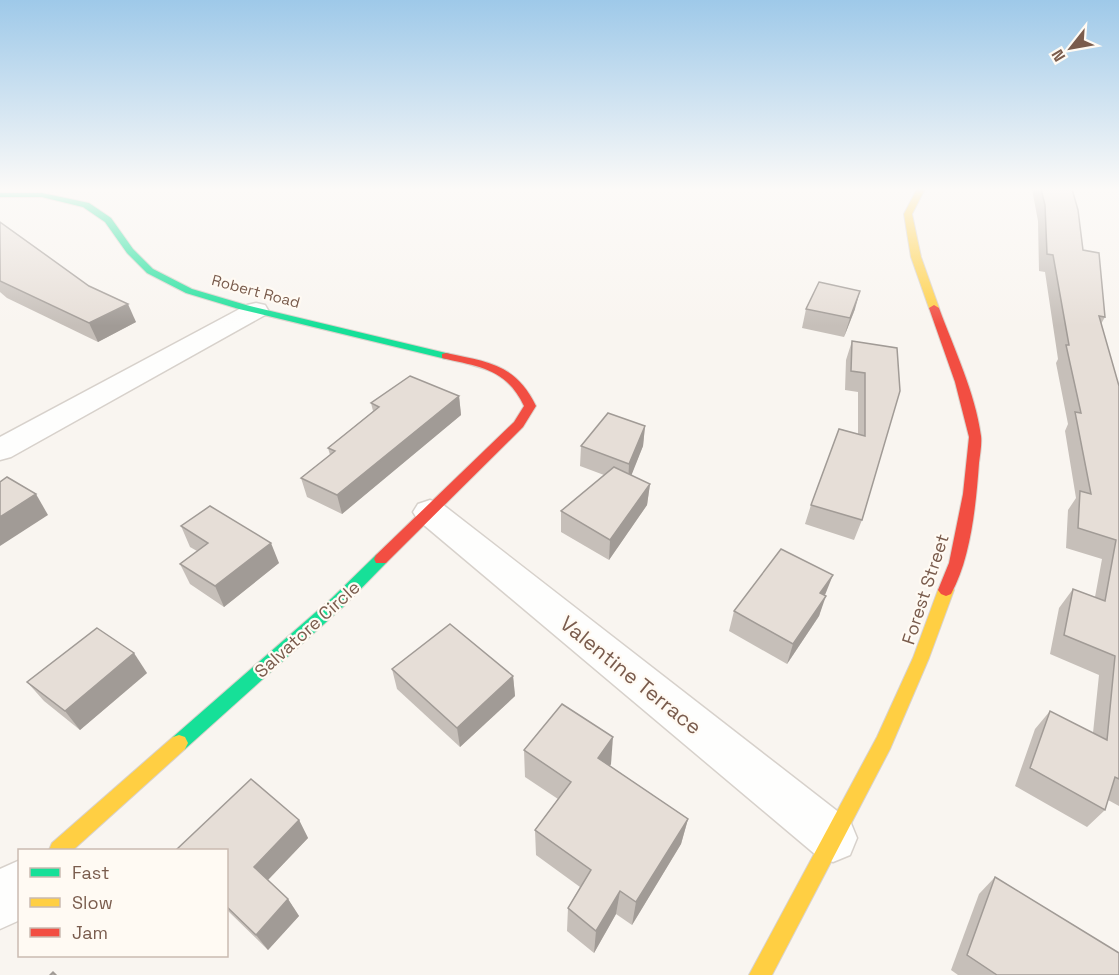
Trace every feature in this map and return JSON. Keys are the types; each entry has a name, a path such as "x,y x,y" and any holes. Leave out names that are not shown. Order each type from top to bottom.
{"street":[{"name":"Robert Road","path":"119,234 138,262 161,279 194,292 256,310 476,363 506,373 522,384 525,390"},
{"name":"Forest Street","path":"760,975 884,743 921,658 956,563 970,494 975,437 961,382 916,257 912,234"},
{"path":"0,450 256,310"},
{"name":"Salvatore Circle","path":"60,849 338,602 430,512 519,424 530,406 525,390"},
{"name":"Valentine Terrace","path":"430,512 833,838"},
{"path":"0,903 18,887"}],"building":[{"path":"0,234 17,234 89,286 128,304 89,323 0,281"},
{"path":"1046,234 1081,234 1083,250 1099,253 1105,317 1099,316 1119,386 1119,779 1115,777 1105,810 1030,768 1050,711 1107,740 1115,656 1064,635 1073,589 1105,601 1116,540 1078,528 1080,491 1091,494 1075,412 1081,413 1066,345 1069,345 1053,255 1047,254"},
{"path":"819,282 860,291 850,318 806,309"},
{"path":"852,341 897,348 900,391 862,520 811,505 839,429 865,436 865,373 851,371"},
{"path":"410,376 459,396 337,495 301,478 335,451 328,448 379,407 371,403"},
{"path":"608,413 645,426 629,464 581,446"},
{"path":"614,467 650,484 610,540 561,511"},
{"path":"7,477 36,494 0,517 0,482"},
{"path":"210,506 271,543 215,586 180,564 208,543 181,526"},
{"path":"781,549 833,575 820,593 826,596 793,644 734,611"},
{"path":"450,624 513,676 457,728 392,669"},
{"path":"97,628 134,653 65,711 27,682"},
{"path":"562,704 613,737 598,758 688,819 636,902 620,891 596,931 568,908 591,870 535,830 571,782 524,750"},
{"path":"251,779 299,820 254,867 288,899 256,935 228,908 228,849 177,849"},
{"path":"995,877 1119,953 1119,975 997,975 967,955"}],"traffic: fast":[{"path":"118,234 130,251 150,271 189,291 243,307 446,356"},
{"path":"179,743 338,602 381,559"}],"traffic: slow":[{"path":"912,234 916,257 934,308"},
{"path":"760,975 884,743 921,658 946,590"},
{"path":"60,849 179,743"}],"traffic: jam":[{"path":"934,308 961,382 975,437 970,494 956,563 946,590"},
{"path":"381,559 519,424 530,406 524,392 507,375 485,365 446,356"}]}
